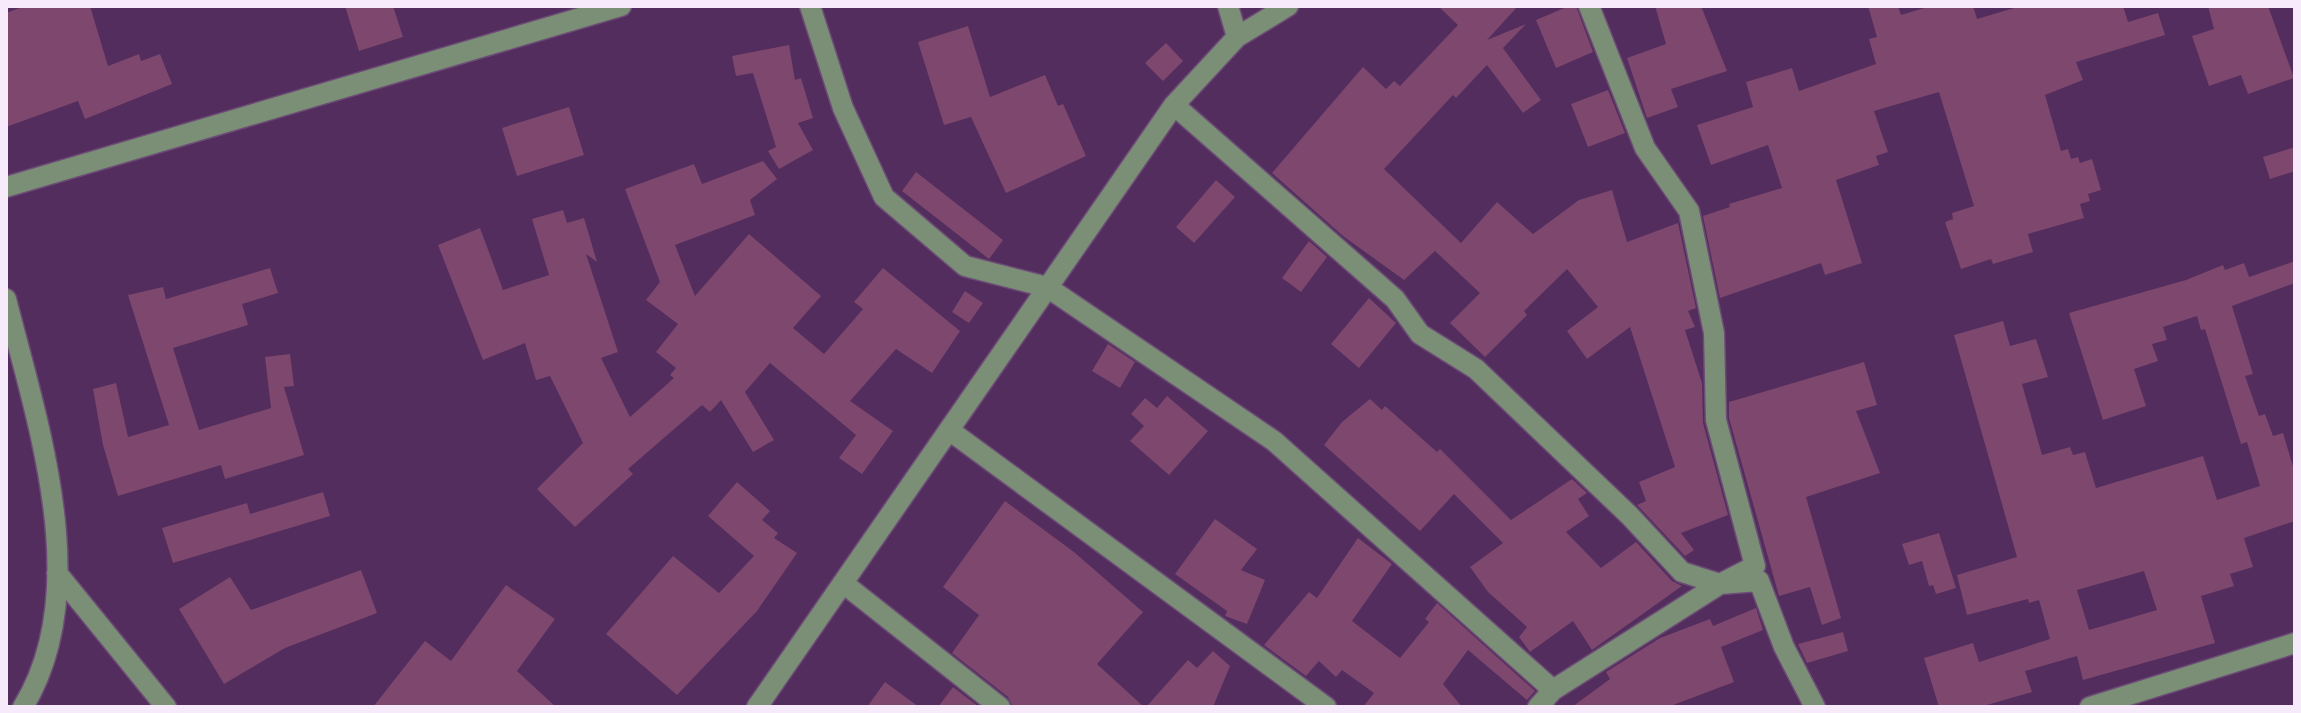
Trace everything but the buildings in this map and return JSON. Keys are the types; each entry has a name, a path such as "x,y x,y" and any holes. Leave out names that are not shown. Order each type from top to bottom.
{"street":[{"path":"6,187 621,6"},
{"path":"810,6 843,108 884,197 965,266 1047,287 1274,441 1553,690"},
{"path":"1228,6 1237,37"},
{"path":"757,707 1174,105 1237,37 1288,6"},
{"path":"1538,707 1553,690 1720,584 1755,566 1716,420 1714,333 1689,211 1645,148 1589,6"},
{"path":"1174,105 1395,299 1420,334 1476,369 1630,516 1682,572 1720,584 1759,581 1784,647 1815,707"},
{"path":"6,299 37,424 57,539 57,605 47,651 23,707"},
{"path":"949,430 1326,707"},
{"path":"57,573 166,707"},
{"path":"843,583 1000,707"},
{"path":"2090,707 2295,643"}]}
